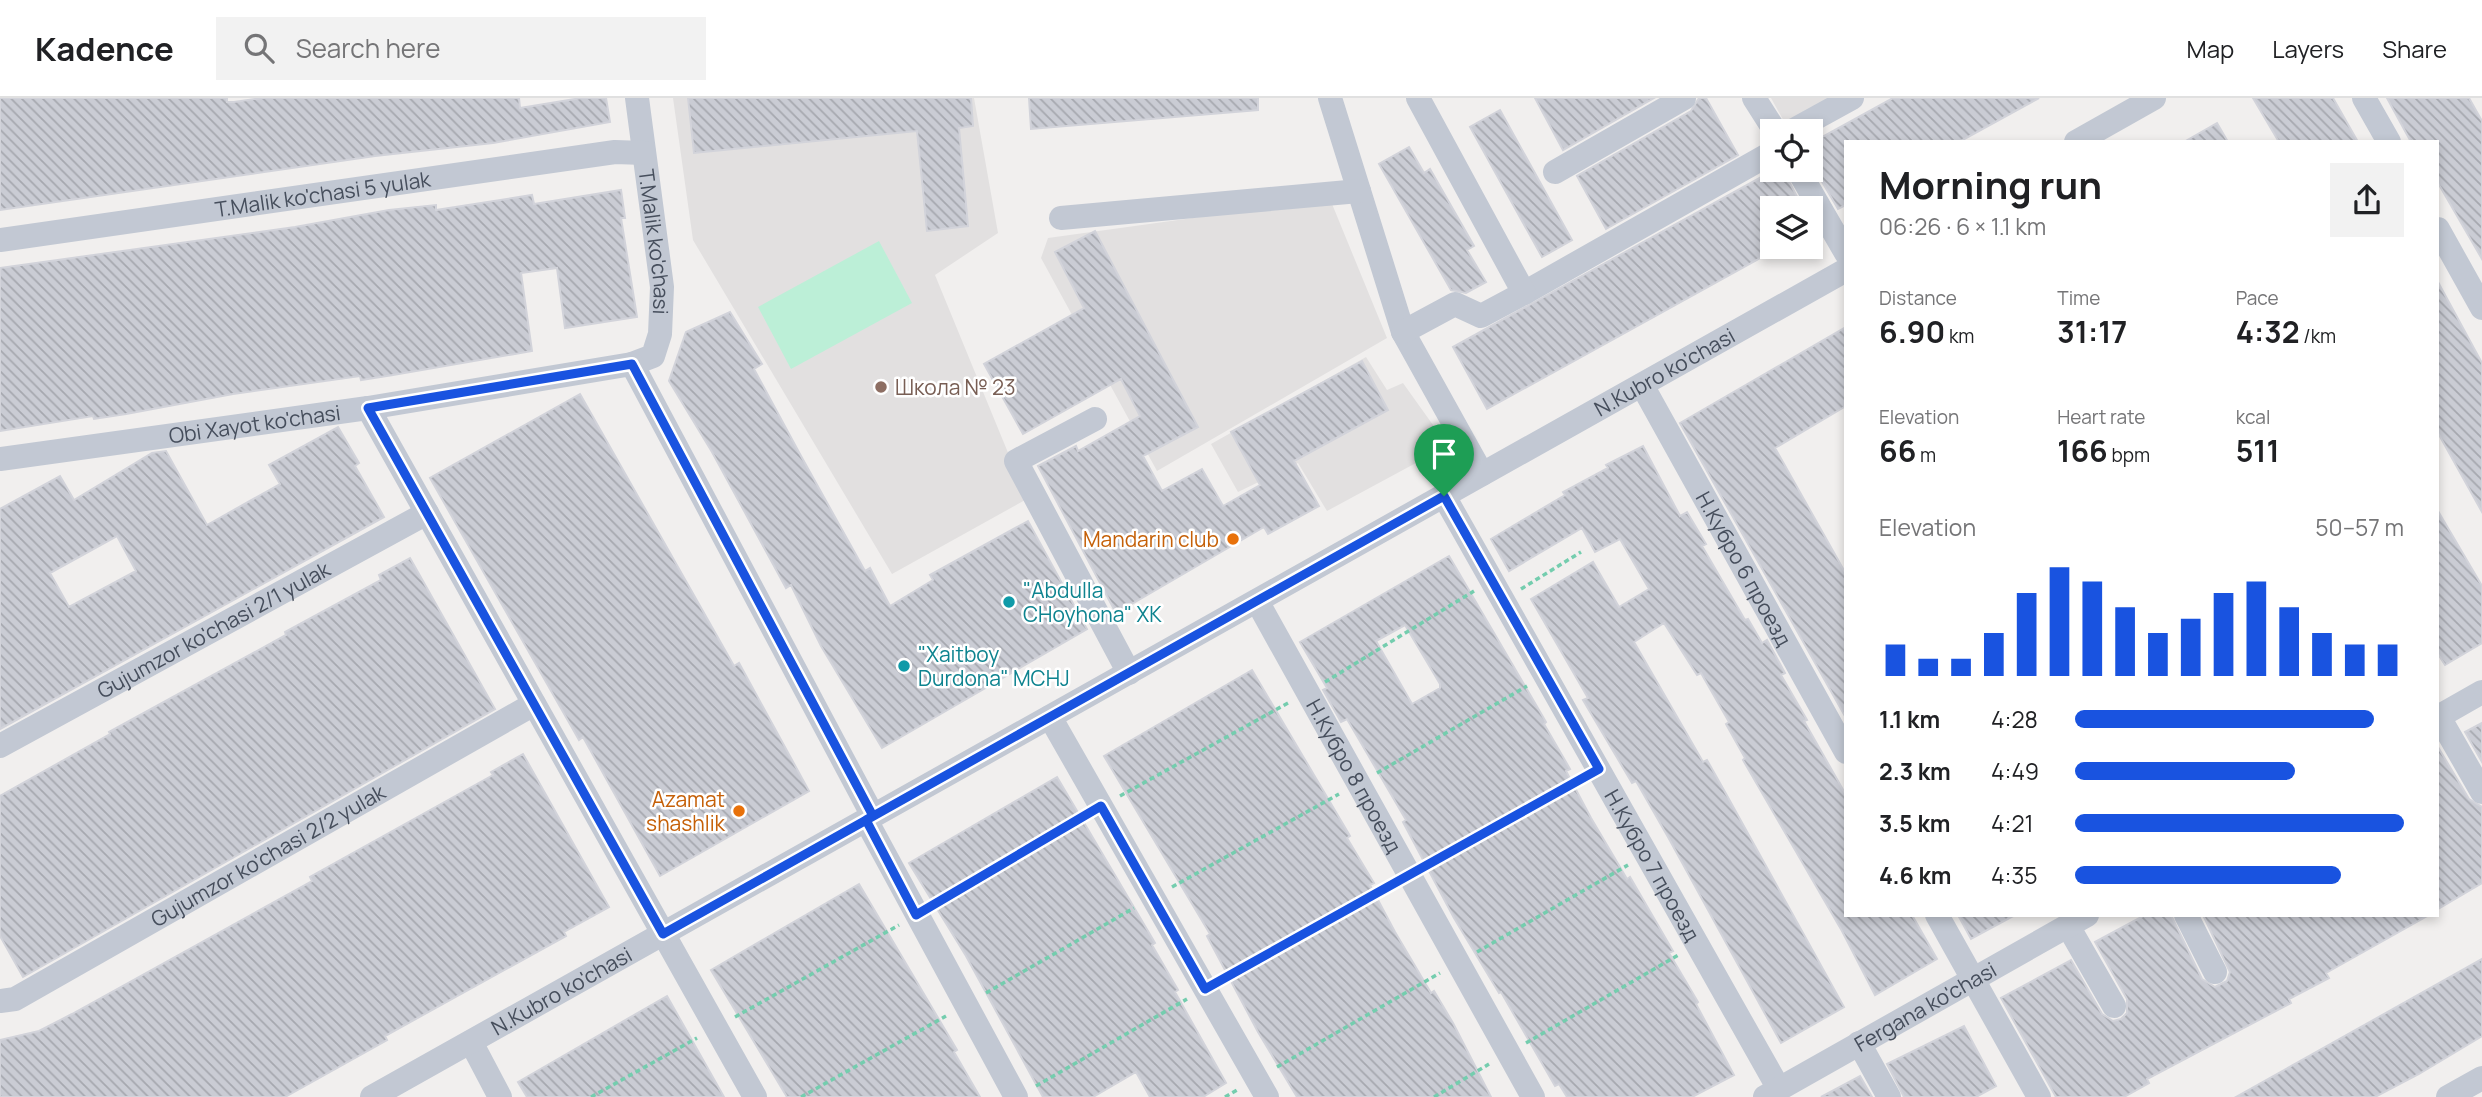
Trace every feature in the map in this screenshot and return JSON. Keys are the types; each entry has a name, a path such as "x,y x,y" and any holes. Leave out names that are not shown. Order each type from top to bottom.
{"street":[{"name":"T.Malik ko'chasi","path":"632,364 653,356 660,334 662,287 637,98"},
{"path":"1418,98 1524,293"},
{"path":"1555,172 1684,98"},
{"path":"1754,98 1767,119"},
{"path":"1814,119 1852,98"},
{"path":"2085,140 2102,136 2154,98"},
{"path":"2364,98 2388,140"},
{"path":"1338,102 1359,191 1403,332 1482,474"},
{"name":"T.Malik ko'chasi 5 yulak","path":"0,240 615,152 644,153"},
{"path":"1403,332 1455,304 1481,316 1760,159"},
{"path":"1805,182 1844,250"},
{"path":"1061,218 1359,191"},
{"path":"2439,231 2482,308"},
{"name":"N.Kubro ko'chasi","path":"372,1097 1844,271"},
{"path":"632,364 870,818 916,915 1016,1097"},
{"name":"Obi Xayot ko'chasi","path":"0,459 368,408 632,364"},
{"name":"Н.Кубро 6 проезд","path":"1642,385 1844,748"},
{"path":"368,408 755,1097"},
{"path":"1095,419 1016,461 1129,673"},
{"name":"Н.Кубро 7 проезд","path":"1444,496 1645,855 1698,944 1768,1095"},
{"name":"Gujumzor ko'chasi 2/1 yulak","path":"0,746 427,513"},
{"name":"Н.Кубро 8 проезд","path":"1257,601 1533,1097"},
{"path":"2482,692 2439,717 2482,792"},
{"name":"Gujumzor ko'chasi 2/2 yulak","path":"0,1001 15,999 534,705"},
{"path":"1051,717 1261,1088"},
{"path":"1938,917 2039,1097"},
{"path":"2187,917 2216,972"},
{"path":"2077,921 2115,1006"},
{"name":"Fergana ko'chasi","path":"1768,1095 2077,921"},
{"path":"471,1042 500,1097"},
{"path":"1859,1043 1889,1097"},
{"path":"2448,1097 2482,1078"}],"path":[{"path":"591,1097 916,915 1101,806 1308,692 1497,590 1581,552"},
{"path":"1016,1097 1409,873 1599,769"},
{"path":"1224,1097 1261,1088 1458,962 1645,855"},
{"path":"1433,1097 1698,944"}],"shaded area":[{"name":"Школа № 23","path":"673,98 974,98 998,233 935,275 1027,499 892,574 693,240"},
{"path":"1771,98 1830,98 1796,119 1783,119"},
{"path":"1330,199 1387,338 1157,471 1041,258 1048,238"},
{"path":"1366,357 1387,390 1403,383 1438,432 1421,442 1427,457 1327,511 1298,463 1238,492 1211,444"}],"green space":[{"path":"879,241 912,303 791,369 758,307"}],"building":[{"path":"0,98 227,98 227,102 234,102 262,98 519,98 520,108 581,98 606,98 610,122 493,143 375,156 0,210"},
{"path":"688,98 971,98 973,126 959,128 968,226 927,231 917,131 694,153"},
{"path":"1029,98 1258,98 1258,110 1031,129"},
{"path":"1535,98 1654,98 1563,150"},
{"path":"1699,98 1706,98 1738,155 1606,229 1577,176 1691,111"},
{"path":"1893,98 2039,98 1963,140 1844,140 1844,206 1838,209 1822,182 1823,136"},
{"path":"2253,98 2333,98 2357,140 2278,140"},
{"path":"2387,98 2469,98 2482,121 2482,259 2439,185 2439,140 2410,140"},
{"path":"1500,110 1572,240 1542,257 1470,127"},
{"path":"2217,123 2227,140 2187,140"},
{"path":"1409,147 1424,173 1430,169 1474,246 1467,250 1486,282 1466,293 1451,290 1379,164"},
{"path":"1760,178 1760,182 1789,182 1797,196 1760,196 1760,258 1487,409 1453,347"},
{"path":"621,190 625,218 621,218 637,317 565,328 557,268 521,273 532,351 361,380 360,376 233,394 94,419 93,416 0,431 0,268 295,227 389,210 436,205 436,210 532,195 534,204"},
{"path":"1095,231 1198,427 1143,456 1162,491 1202,469 1223,506 1260,485 1231,432 1362,361 1388,410 1294,461 1319,506 1268,534 1264,527 1116,613 1038,466 1076,446 1078,451 1140,416 1121,379 1023,434 984,364 1084,308 1055,252"},
{"path":"2439,284 2482,363 2482,512 2439,435"},
{"path":"730,312 762,364 754,369 801,456 865,571 870,568 890,606 933,580 930,575 1028,521 1087,629 882,748 821,646 791,585 786,588 712,452 669,381 686,332"},
{"path":"1844,328 1844,407 1775,448 1844,570 1844,714 1680,423"},
{"path":"580,394 734,666 739,663 809,791 660,876 583,737 579,740 430,478"},
{"path":"338,427 359,463 355,466 384,517 0,729 0,509 60,476 74,500 152,453 166,451 207,525 280,484 269,465","holes":["117,536 136,571 69,607 50,573"]},
{"path":"1643,446 1680,516 1687,512 1706,544 1702,546 1745,620 1748,619 1762,643 1767,640 1785,673 1781,675 1844,791 1844,917 1913,917 1937,959 1875,995 1842,931 1743,760 1745,758 1726,724 1729,722 1701,673 1697,675 1664,623 1634,642 1703,762 1707,760 1844,1007 1781,1043 1636,781 1632,783 1583,700 1588,698 1531,599 1593,562 1619,607 1649,589 1620,539 1595,552 1582,528 1509,571 1491,539 1565,495 1563,492 1608,468 1606,465"},
{"path":"2439,513 2482,586 2482,643 2445,665 2439,656"},
{"path":"1449,556 1546,722 1544,724 1570,769 1566,771 1591,818 1627,879 1630,877 1673,951 1669,953 1698,1002 1696,1004 1734,1075 1692,1097 1567,1097 1559,1084 1555,1086 1501,992 1499,993 1454,918 1403,822 1406,820 1347,719 1341,722 1323,690 1327,688 1300,642","holes":["1405,625 1440,688 1412,704 1376,641"]},
{"path":"410,558 495,709 23,977 0,936 0,796 110,734 109,732 286,635 285,632 381,580 379,575"},
{"path":"1252,670 1350,836 1347,838 1374,883 1370,885 1395,932 1431,993 1434,991 1453,1023 1491,1097 1297,1097 1258,1032 1207,936 1210,934 1104,756"},
{"path":"2482,723 2482,762 2465,732"},
{"path":"2439,749 2469,799 2482,807 2482,883 2439,908"},
{"path":"523,754 609,907 564,932 566,936 385,1036 387,1040 285,1097 0,1097 0,1040 39,1031 72,1014 312,881 310,877 493,775 491,772"},
{"path":"1057,777 1155,943 1152,945 1178,990 1175,992 1226,1083 1203,1097 1150,1097 1136,1072 1093,1097 1043,1097 966,956 909,863"},
{"path":"859,884 957,1050 954,1052 980,1097 787,1097 711,970"},
{"path":"1959,917 2011,917 1971,939"},
{"path":"2141,917 2172,917 2202,979 2215,987 2227,981 2230,972 2204,917 2425,917 2326,973 2329,978 2289,999 2291,1003 2147,1079 2149,1083 2124,1097 2056,1097 2001,998 2071,960 2102,1014 2113,1021 2121,1019 2127,1013 2127,999 2095,942"},
{"path":"2482,959 2482,1036 2419,1074 2375,1097 2236,1097"},
{"path":"667,996 724,1097 527,1097 518,1082"},
{"path":"1964,1026 1996,1086 1976,1097 1904,1097 1887,1064"},
{"path":"1860,1076 1872,1097 1821,1097"}],"place":[{"name":"Школа № 23","path":"881,387"},
{"name":"Mandarin club","path":"1233,539"},
{"name":"\"Abdulla CHoyhona\" XK","path":"1009,602"},
{"name":"\"Xaitboy Durdona\" MCHJ","path":"904,666"},
{"name":"Azamat shashlik","path":"739,811"}],"route":[{"path":"1444,496 1051,717 962,766 873,816 798,858 663,934 368,408 632,364 873,816 866,820 916,915 1101,806 1205,989 1599,769 1444,496"}]}
